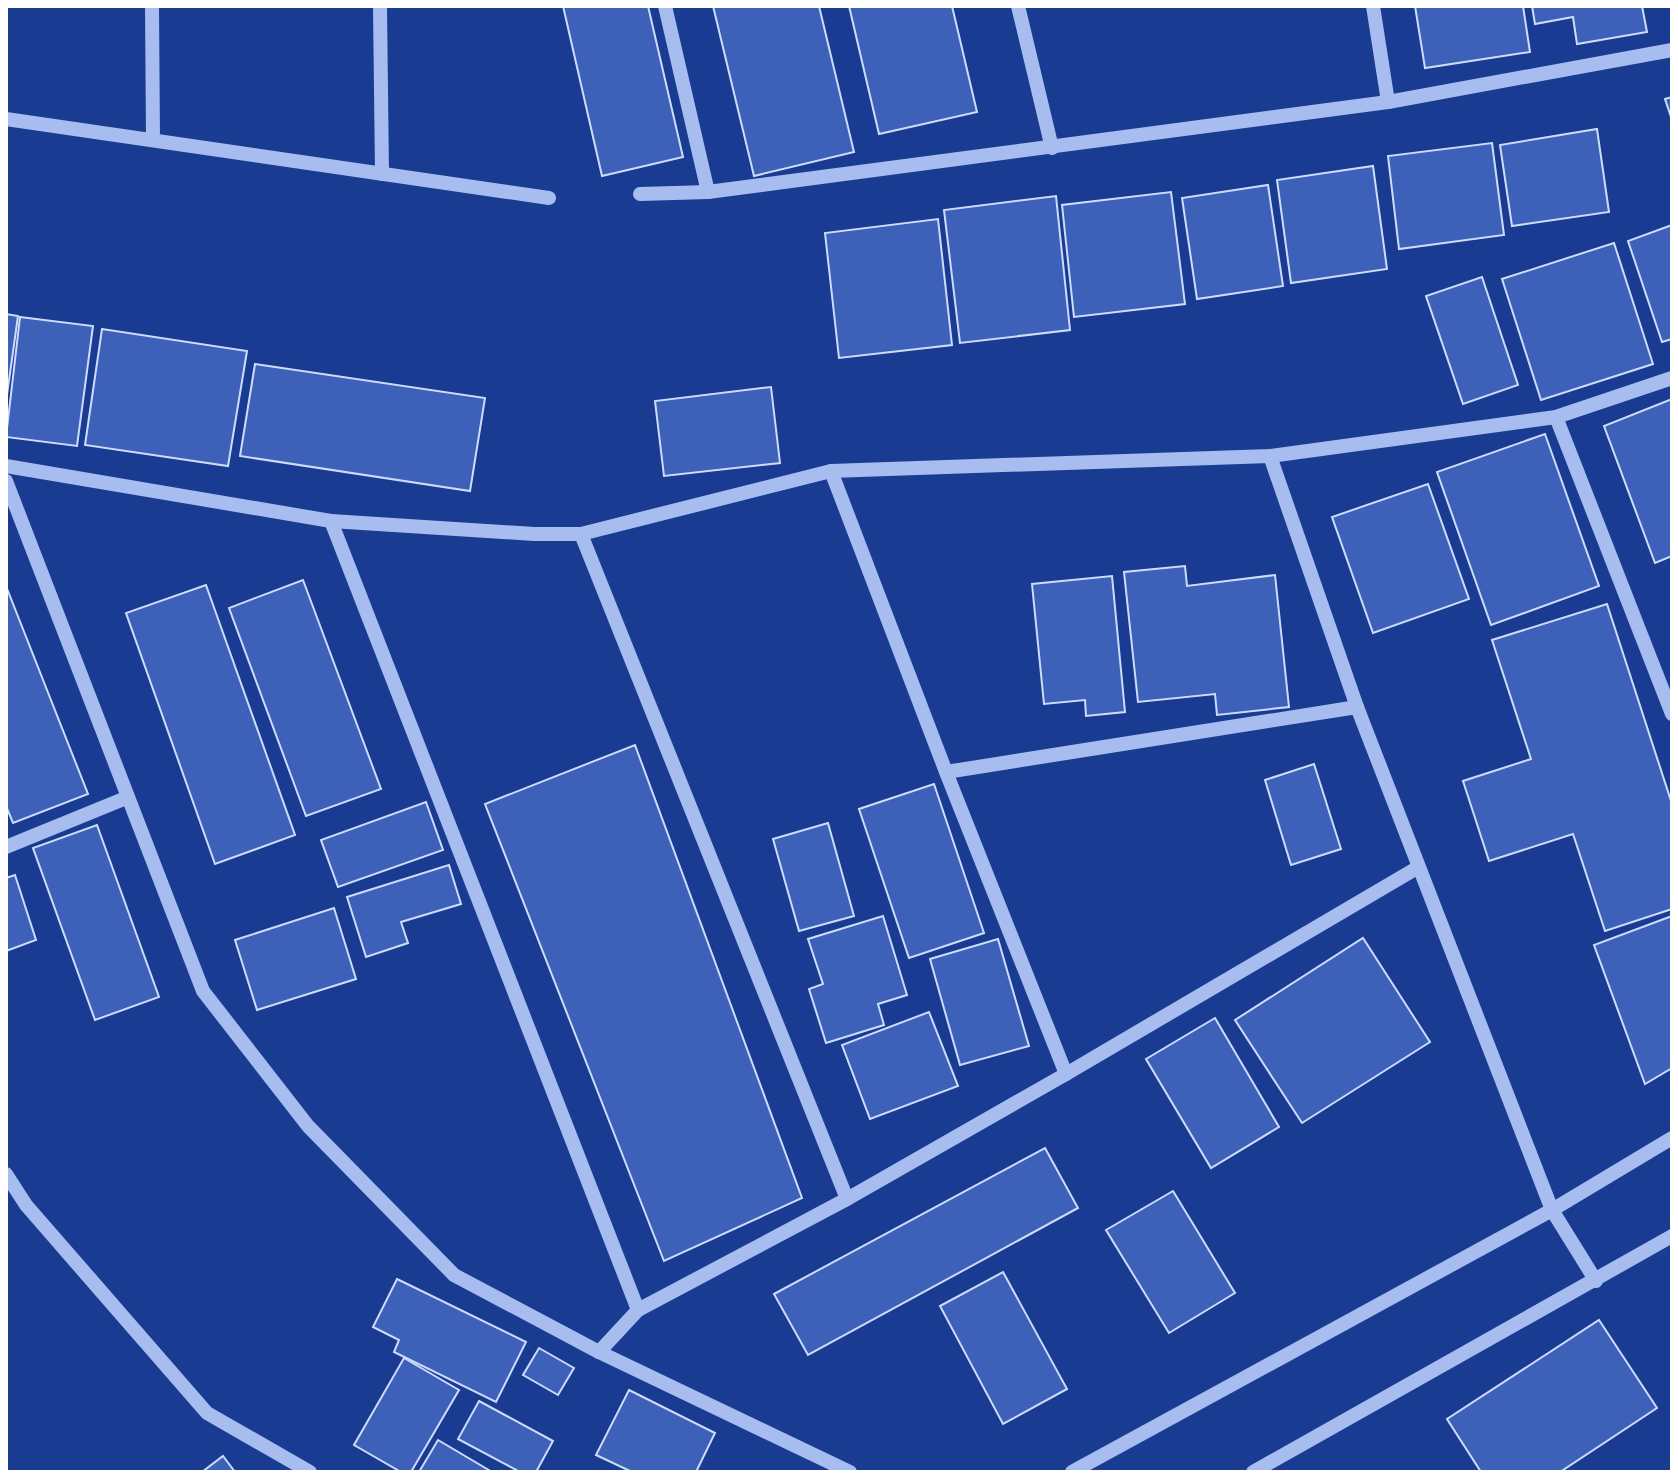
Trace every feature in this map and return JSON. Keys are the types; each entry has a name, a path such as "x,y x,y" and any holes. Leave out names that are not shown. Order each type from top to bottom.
{"street":[{"path":"152,6 153,140"},
{"path":"380,6 382,174"},
{"path":"665,6 708,192"},
{"path":"1018,6 1052,148"},
{"path":"1373,6 1388,102"},
{"path":"640,194 708,192 1388,102 1672,50"},
{"path":"6,119 549,198"},
{"path":"6,466 331,521 534,534 581,534 831,471 1270,456 1556,417 1672,378"},
{"path":"1556,417 1672,714"},
{"path":"1270,456 1357,707 1417,868 1552,1210 1596,1281"},
{"path":"831,471 1066,1074"},
{"path":"6,481 203,991 308,1126 454,1275 599,1352 850,1472"},
{"path":"331,521 638,1310"},
{"path":"581,534 847,1199"},
{"path":"946,772 1357,707"},
{"path":"6,847 126,798"},
{"path":"599,1352 638,1310 847,1199 1417,868"},
{"path":"1072,1472 1552,1210 1672,1138"},
{"path":"6,1174 26,1205 207,1413 310,1472"},
{"path":"1253,1472 1672,1236"}],"building":[{"path":"563,6 648,6 683,157 602,176"},
{"path":"713,6 819,6 854,152 754,176"},
{"path":"849,6 952,6 977,112 879,134"},
{"path":"1415,6 1523,6 1530,52 1425,68"},
{"path":"1532,6 1642,6 1647,32 1577,44 1573,17 1535,24"},
{"path":"1672,97 1672,120 1665,99"},
{"path":"1597,129 1609,212 1512,226 1500,145"},
{"path":"1492,143 1504,235 1399,249 1388,156"},
{"path":"1373,166 1387,269 1291,283 1277,180"},
{"path":"1268,185 1283,286 1197,299 1182,198"},
{"path":"1171,192 1185,304 1074,317 1062,205"},
{"path":"1056,196 1070,330 960,343 944,210"},
{"path":"938,219 952,345 839,358 825,233"},
{"path":"1672,225 1672,339 1662,342 1628,241"},
{"path":"1614,243 1653,364 1541,400 1502,279"},
{"path":"1482,277 1518,385 1463,404 1426,296"},
{"path":"6,314 18,316 6,402"},
{"path":"20,317 93,326 77,446 6,437"},
{"path":"102,329 247,351 228,466 85,445"},
{"path":"255,364 485,398 470,491 240,456"},
{"path":"771,387 780,463 664,476 655,401"},
{"path":"1672,399 1672,556 1655,563 1604,426"},
{"path":"1545,434 1599,586 1491,625 1437,472"},
{"path":"1428,484 1469,599 1373,633 1332,517"},
{"path":"1185,566 1187,586 1275,575 1289,707 1217,715 1215,694 1138,702 1124,572"},
{"path":"1112,576 1125,712 1086,716 1085,700 1044,704 1032,584"},
{"path":"303,580 381,789 306,816 229,608"},
{"path":"206,585 295,835 215,864 126,613"},
{"path":"6,586 88,794 13,823 6,806"},
{"path":"1607,604 1672,804 1672,909 1605,931 1573,834 1489,861 1463,781 1531,759 1492,640"},
{"path":"635,745 802,1198 664,1261 485,804"},
{"path":"1314,764 1341,849 1291,865 1265,780"},
{"path":"934,784 984,933 909,958 859,809"},
{"path":"426,802 443,850 338,887 321,840"},
{"path":"828,823 854,916 799,931 773,839"},
{"path":"97,825 159,997 95,1020 33,848"},
{"path":"449,865 461,904 401,922 408,943 366,957 347,897"},
{"path":"15,875 36,940 6,951 6,878"},
{"path":"334,908 356,979 257,1010 235,940"},
{"path":"883,916 907,995 878,1004 884,1025 826,1043 809,989 823,984 808,939"},
{"path":"1672,916 1672,1068 1645,1084 1594,945"},
{"path":"1363,938 1430,1042 1302,1123 1235,1020"},
{"path":"998,939 1029,1046 960,1065 930,959"},
{"path":"929,1012 958,1086 870,1119 842,1045"},
{"path":"1215,1018 1279,1127 1211,1168 1146,1059"},
{"path":"1045,1148 1078,1208 808,1355 774,1294"},
{"path":"1173,1191 1235,1293 1169,1333 1106,1230"},
{"path":"1003,1272 1067,1389 1003,1424 940,1306"},
{"path":"397,1279 526,1342 496,1402 394,1352 399,1340 373,1327"},
{"path":"1599,1320 1657,1408 1560,1472 1481,1472 1447,1419"},
{"path":"539,1348 574,1368 558,1395 523,1375"},
{"path":"404,1358 459,1390 411,1472 401,1472 354,1445"},
{"path":"629,1390 715,1433 696,1472 632,1472 596,1455"},
{"path":"479,1401 553,1441 536,1472 520,1472 458,1439"},
{"path":"438,1440 492,1472 419,1472"},
{"path":"223,1456 235,1472 202,1472"}]}
